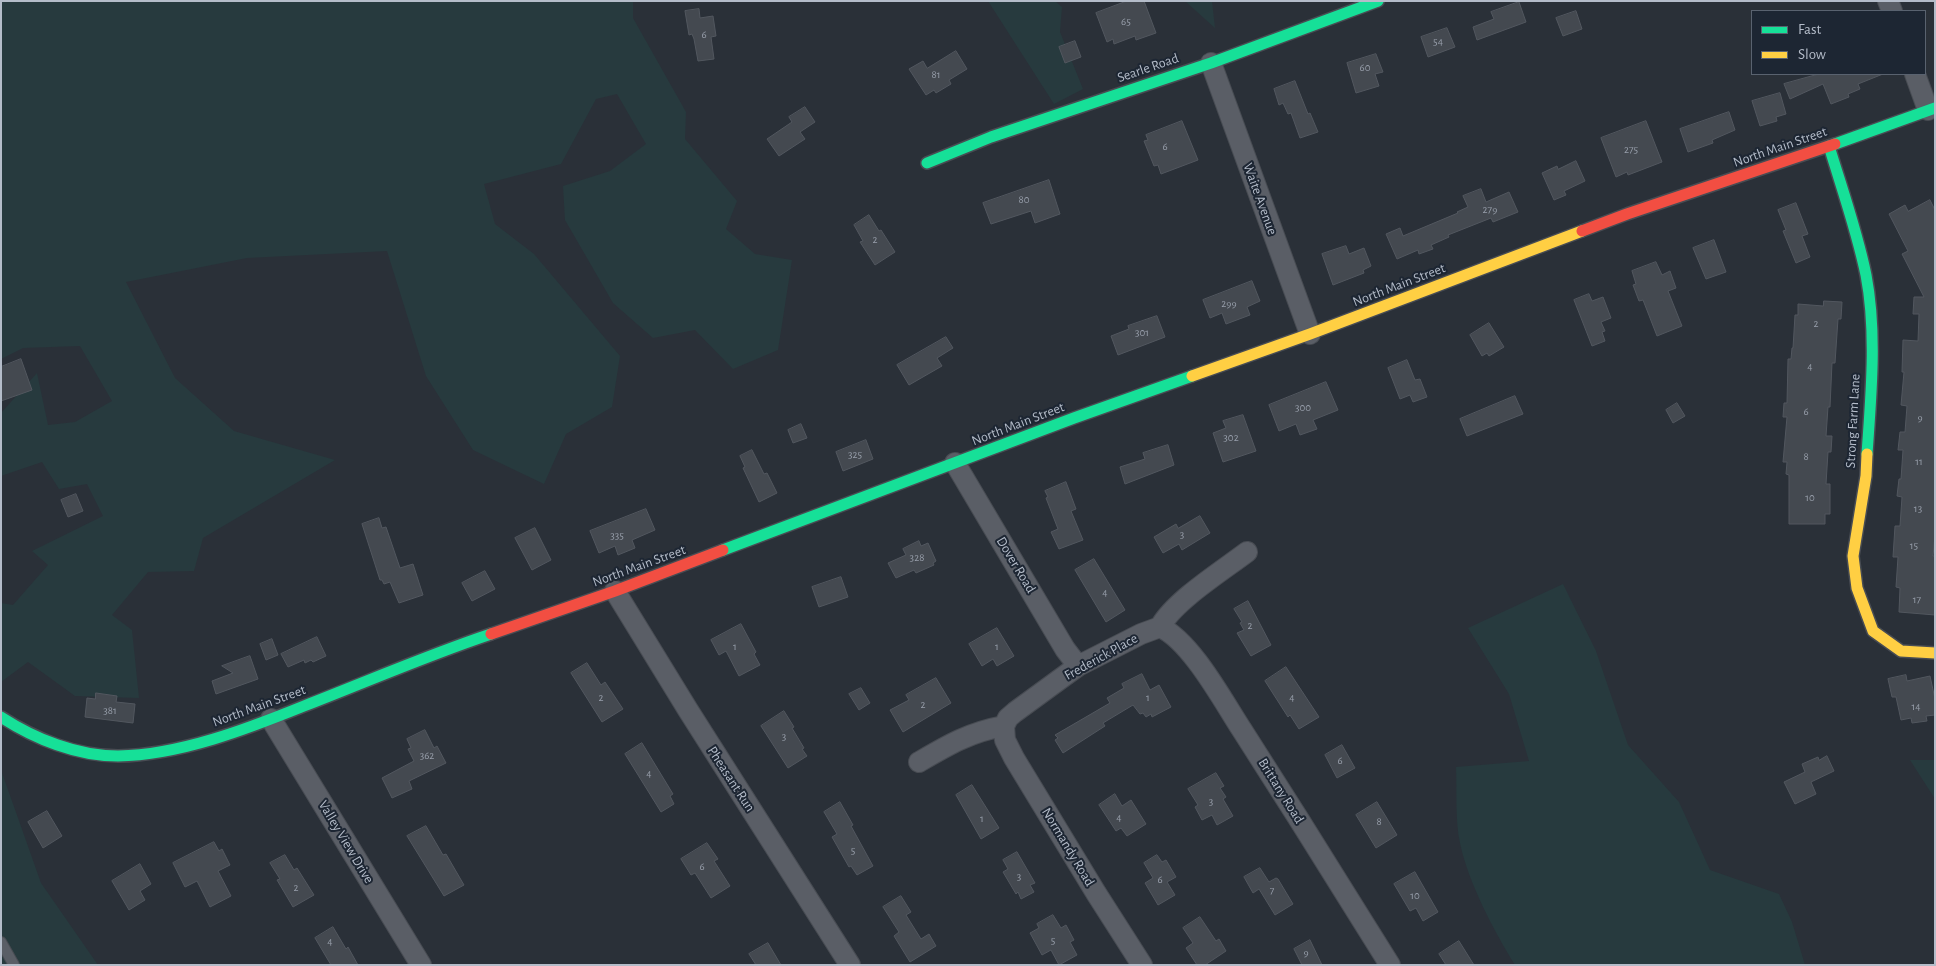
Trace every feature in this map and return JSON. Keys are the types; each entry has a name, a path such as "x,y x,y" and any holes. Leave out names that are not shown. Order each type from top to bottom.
{"street":[{"name":"Searle Road","path":"927,163 992,137 1211,63 1378,1"},
{"name":"Waite Avenue","path":"1211,63 1310,334"},
{"path":"1915,75 1931,109"},
{"name":"North Main Street","path":"1,717 43,740 67,748 110,755 136,755 173,750 215,738 271,719 470,642 615,591 1074,418 1310,334 1627,214 1830,146 1931,109"},
{"name":"Strong Farm Lane","path":"1830,146 1857,236 1866,276 1871,318 1870,406 1866,476 1853,556 1857,588 1873,631 1901,651 1935,653"},
{"name":"Dover Road","path":"955,463 1051,626 1078,666"},
{"path":"1160,627 1165,618 1177,605 1247,552"},
{"name":"Pheasant Run","path":"615,591 688,710 850,965"},
{"name":"Frederick Place","path":"1004,726 1008,718 1078,666 1141,634 1160,627"},
{"name":"Brittany Road","path":"1160,627 1168,630 1199,665 1289,803 1390,965"},
{"name":"Valley View Drive","path":"271,719 421,965"},
{"path":"919,762 962,737 1004,726"},
{"name":"Normandy Road","path":"1004,726 1005,740 1014,758 1142,965"}],"lane":[{"path":"1,942 14,965"}],"green space":[{"path":"1,1 633,1 633,18 686,112 685,139 737,201 726,229 755,254 792,260 778,350 733,369 695,330 653,338 613,303 565,220 563,186 610,171 646,144 617,94 596,99 561,164 484,184 495,224 534,254 620,356 612,407 566,434 544,484 473,450 426,376 387,251 247,258 126,282 175,378 234,431 335,460 203,538 194,571 148,572 112,615 132,630 139,698 75,696 28,662 1,682 1,603 13,605 48,565 32,551 103,516 87,484 59,489 42,462 1,476 1,413 37,373 48,425 75,422 112,401 80,346 23,348 1,359"},
{"path":"988,1 1055,1 1062,7 1060,32 1083,89 1054,104"},
{"path":"1185,1 1212,1 1215,28"},
{"path":"1563,584 1596,651 1628,745 1679,802 1710,870 1779,894 1792,922 1805,965 1515,965 1475,890 1464,858 1457,825 1456,767 1529,761 1509,694 1468,628"},
{"path":"1910,760 1935,760 1935,799"},
{"path":"1,770 41,883 98,965 1,965"}],"building":[{"path":"1127,1 1144,1 1156,33 1136,40 1135,36 1114,44 1113,39 1107,42 1096,13"},
{"path":"1519,2 1526,22 1477,40 1473,27 1494,19 1491,12"},
{"path":"699,9 700,18 713,16 716,36 711,37 714,59 698,61 694,39 692,34 689,35 685,11"},
{"path":"1576,11 1582,29 1563,36 1556,18"},
{"path":"1447,28 1455,47 1428,57 1421,37"},
{"path":"1075,41 1081,57 1065,63 1059,47"},
{"path":"956,51 967,69 949,80 951,84 936,93 934,90 926,95 909,69 923,61 927,68"},
{"path":"1376,54 1383,72 1375,74 1379,86 1356,93 1347,63"},
{"path":"1816,75 1880,75 1858,84 1860,89 1848,94 1849,97 1831,104 1823,84 1790,99 1784,84"},
{"path":"1295,81 1308,114 1310,113 1318,132 1300,138 1291,113 1288,114 1283,103 1279,105 1274,89"},
{"path":"1780,93 1786,114 1776,117 1777,121 1760,126 1752,101"},
{"path":"805,107 815,122 800,132 805,139 779,156 767,139 792,122 789,117"},
{"path":"1729,112 1735,130 1712,140 1713,143 1688,152 1680,129"},
{"path":"1182,121 1198,160 1161,174 1158,165 1154,166 1144,141 1148,140 1146,135"},
{"path":"1646,121 1662,162 1628,175 1627,172 1616,177 1601,138"},
{"path":"1576,161 1585,181 1564,191 1566,195 1554,200 1542,173 1557,166 1558,169"},
{"path":"1049,180 1060,214 1035,223 1031,211 991,224 983,203"},
{"path":"1481,189 1486,202 1509,192 1518,212 1493,222 1491,218 1448,235 1449,237 1431,245 1433,249 1419,254 1418,250 1397,259 1386,234 1400,228 1403,236 1458,213 1468,207 1463,196"},
{"path":"1930,200 1935,210 1935,536 1933,556 1935,556 1935,615 1899,612 1900,588 1896,587 1898,557 1893,557 1895,526 1900,526 1902,497 1897,496 1899,479 1901,479 1903,450 1898,450 1900,432 1905,432 1907,406 1901,405 1904,372 1902,372 1903,340 1918,341 1919,314 1913,314 1914,297 1924,297 1902,254 1908,251 1889,214 1905,205 1908,211"},
{"path":"1796,203 1808,234 1802,236 1810,257 1796,263 1783,231 1786,230 1778,210"},
{"path":"869,215 895,252 875,265 860,242 863,241 854,225"},
{"path":"1714,240 1726,272 1706,279 1693,248"},
{"path":"1346,246 1349,254 1364,248 1371,266 1363,270 1364,273 1333,285 1322,254"},
{"path":"1656,262 1662,275 1670,271 1676,288 1668,291 1682,326 1657,336 1643,300 1639,301 1633,285 1636,284 1632,271"},
{"path":"1252,281 1260,301 1247,307 1250,315 1226,324 1222,313 1210,318 1203,300"},
{"path":"1589,294 1592,301 1603,297 1611,318 1601,322 1605,331 1602,332 1605,341 1592,346 1574,300"},
{"path":"1824,301 1842,302 1841,319 1838,319 1835,363 1832,363 1830,407 1828,407 1826,436 1832,436 1831,452 1828,452 1826,484 1830,484 1830,514 1825,514 1825,524 1789,524 1789,475 1786,474 1787,462 1783,462 1787,417 1783,417 1784,403 1787,403 1788,359 1791,359 1793,348 1795,315 1798,315 1798,304 1823,306"},
{"path":"1157,316 1165,337 1118,355 1111,336 1129,329 1128,326"},
{"path":"1489,323 1504,347 1489,356 1487,353 1482,356 1470,335"},
{"path":"946,337 953,348 937,358 942,366 909,385 897,365"},
{"path":"21,359 32,390 1,401 1,367"},
{"path":"1407,360 1415,380 1420,379 1427,397 1413,402 1410,395 1400,399 1388,368"},
{"path":"1326,382 1338,410 1313,420 1317,429 1300,435 1296,424 1279,431 1269,405"},
{"path":"1515,396 1523,414 1467,436 1460,419"},
{"path":"1677,403 1685,416 1673,423 1666,410"},
{"path":"1243,415 1256,451 1223,462 1213,433 1226,428 1223,421"},
{"path":"801,424 807,438 793,443 788,430"},
{"path":"866,440 873,459 843,471 836,452"},
{"path":"1168,445 1174,465 1125,484 1120,467 1145,459 1143,453"},
{"path":"752,450 764,474 767,473 777,493 759,502 743,468 745,467 740,456"},
{"path":"1066,482 1076,509 1071,511 1083,540 1059,549 1051,532 1058,529 1045,491"},
{"path":"76,494 83,511 68,517 61,500"},
{"path":"646,509 655,530 632,540 635,548 618,555 615,546 599,553 590,531"},
{"path":"1200,516 1210,533 1182,550 1179,544 1163,553 1154,537 1176,524 1178,528"},
{"path":"379,518 382,528 386,527 400,568 413,564 423,595 399,603 390,582 384,584 380,580 362,524"},
{"path":"535,528 551,560 532,570 515,538"},
{"path":"919,541 921,546 928,543 936,561 933,563 934,565 916,573 914,570 896,578 888,563 906,555 903,549"},
{"path":"1094,559 1125,610 1106,622 1075,570"},
{"path":"485,571 495,589 472,601 462,583"},
{"path":"841,577 848,597 819,607 812,587"},
{"path":"1248,601 1271,645 1251,656 1237,633 1244,630 1240,623 1242,622 1234,609"},
{"path":"741,624 756,652 754,654 760,665 739,676 726,651 719,655 711,640"},
{"path":"997,628 1014,656 997,666 993,659 982,666 969,644"},
{"path":"317,637 326,656 313,662 311,660 305,663 304,660 288,667 281,654"},
{"path":"272,639 278,655 266,660 260,644"},
{"path":"250,656 258,679 216,694 212,681 233,673 222,666"},
{"path":"587,663 601,685 605,682 623,709 602,722 571,673"},
{"path":"1286,667 1319,717 1299,729 1290,715 1288,717 1265,681"},
{"path":"1142,674 1150,690 1159,685 1171,707 1152,717 1151,714 1146,717 1143,713 1140,714 1133,705 1103,723 1105,726 1063,753 1055,740 1058,738 1055,735 1110,703 1107,698 1124,688 1122,684"},
{"path":"1906,675 1907,681 1930,676 1935,699 1935,715 1926,716 1927,721 1912,723 1911,718 1901,720 1896,697 1892,697 1888,679"},
{"path":"936,678 951,703 903,732 890,710 909,700 906,695"},
{"path":"861,688 870,703 859,710 849,694"},
{"path":"96,693 117,696 116,702 135,704 133,723 85,717 87,698 95,699"},
{"path":"784,711 794,727 792,728 807,756 788,768 761,726"},
{"path":"425,730 434,748 437,746 446,763 409,781 412,789 392,798 382,778 414,761 408,749 411,748 407,739"},
{"path":"642,743 673,794 670,796 674,804 661,812 625,754"},
{"path":"1342,745 1355,768 1337,778 1325,755"},
{"path":"1827,756 1834,771 1811,782 1816,794 1795,804 1784,782 1805,772 1802,764 1818,757 1819,760"},
{"path":"1216,773 1224,786 1220,788 1226,797 1223,799 1233,816 1217,825 1212,815 1202,820 1195,807 1198,805 1188,789"},
{"path":"972,785 999,828 981,839 956,795"},
{"path":"1115,794 1122,806 1131,800 1146,824 1127,836 1121,828 1116,831 1099,805"},
{"path":"840,802 873,866 857,875 851,866 849,867 832,837 837,834 824,812"},
{"path":"1377,802 1397,835 1376,848 1356,815"},
{"path":"47,811 62,836 43,848 28,822"},
{"path":"426,826 443,855 446,854 464,885 444,896 407,836"},
{"path":"214,842 219,851 222,849 230,865 218,871 231,896 210,907 197,881 185,887 173,863"},
{"path":"707,843 718,859 714,861 730,886 711,898 695,873 691,875 681,859"},
{"path":"1017,852 1035,883 1030,885 1034,892 1021,899 1003,872 1008,869 1003,860"},
{"path":"285,855 294,870 297,868 314,895 293,907 277,880 280,879 270,863"},
{"path":"1157,855 1162,862 1166,860 1176,877 1167,882 1175,895 1158,905 1145,883 1153,878 1144,863"},
{"path":"140,864 151,884 140,891 145,900 129,910 112,881"},
{"path":"1260,868 1269,882 1276,878 1278,879 1293,904 1275,915 1259,889 1253,893 1244,877"},
{"path":"1415,872 1438,912 1423,921 1416,908 1410,911 1394,884"},
{"path":"901,896 911,912 906,915 921,939 929,934 936,946 910,962 894,936 899,932 883,907"},
{"path":"1053,915 1061,928 1066,925 1074,940 1070,942 1077,955 1059,965 1051,950 1042,955 1030,933 1039,928 1037,924"},
{"path":"1200,917 1216,941 1219,939 1226,951 1205,965 1197,965 1186,948 1193,943 1183,928"},
{"path":"333,927 346,949 348,947 358,965 331,965 315,938"},
{"path":"1310,940 1322,965 1302,965 1294,949"},
{"path":"1459,941 1474,965 1446,965 1439,954"},
{"path":"768,943 781,965 756,965 749,954"}],"traffic: fast":[{"path":"927,163 991,137 1211,63 1378,1"},
{"path":"1835,144 1935,108"},
{"path":"1829,146 1858,242 1869,297 1872,364 1867,454"},
{"path":"723,550 1074,418 1192,376"},
{"path":"1,717 42,739 87,753 118,756 165,751 236,732 491,634"}],"traffic: slow":[{"path":"1192,376 1310,334 1582,231"},
{"path":"1867,454 1866,476 1853,556 1857,588 1873,631 1901,651 1935,653"}],"traffic: jam":[{"path":"1582,231 1835,144"},
{"path":"491,634 615,591 723,550"}]}
